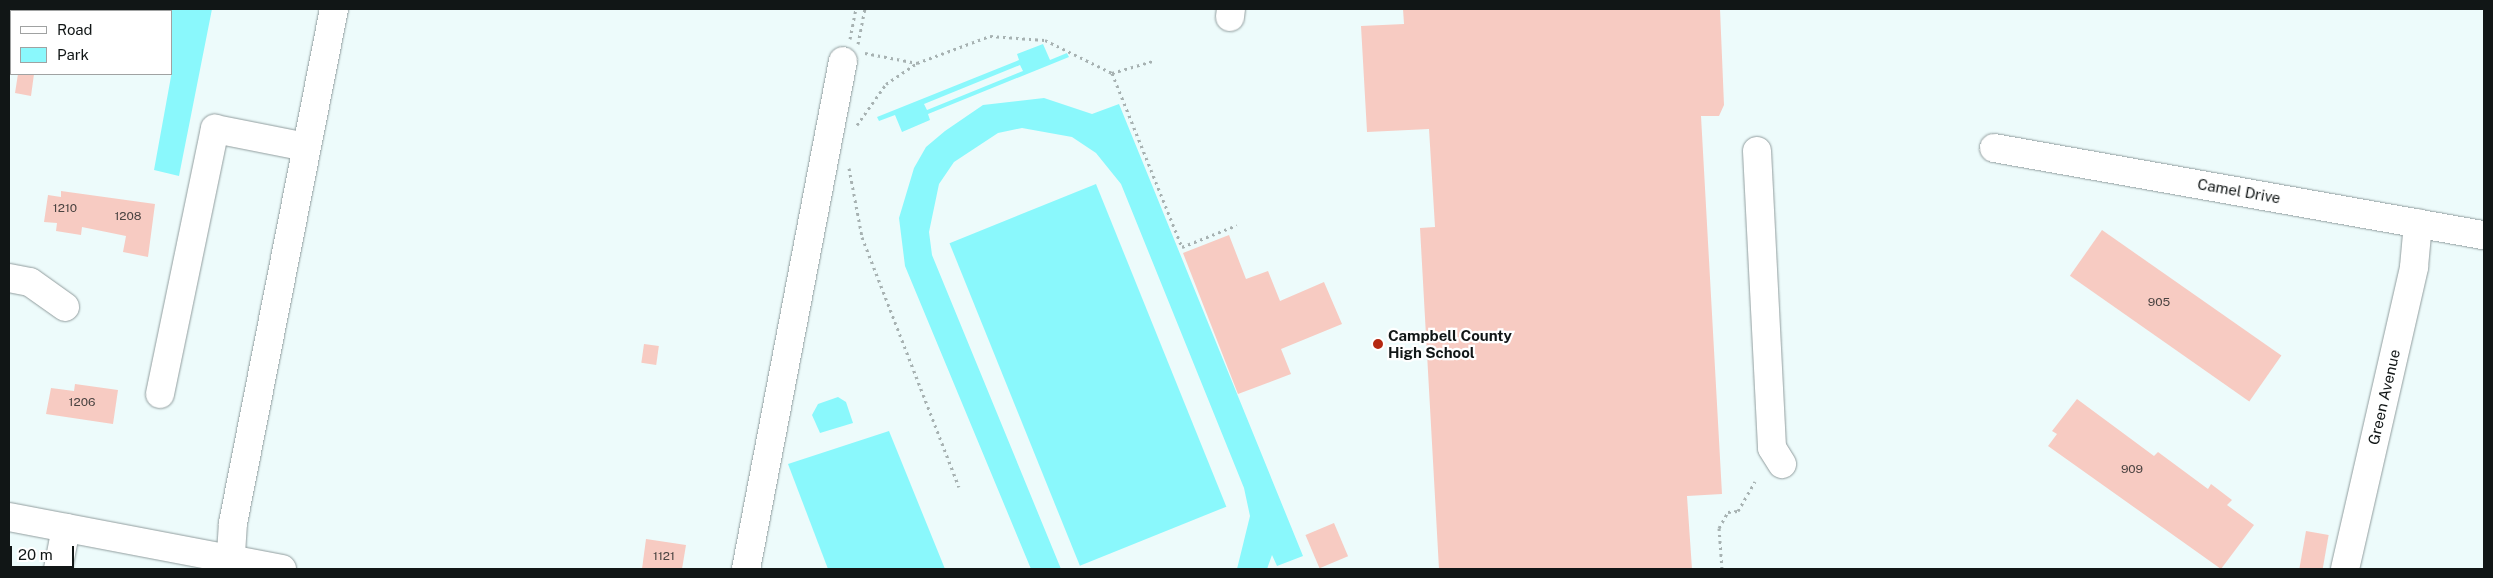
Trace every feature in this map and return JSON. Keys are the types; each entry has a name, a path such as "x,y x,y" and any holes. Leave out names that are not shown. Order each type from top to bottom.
{"street":[{"path":"230,564 233,523 334,9"},
{"path":"746,569 850,56"},
{"path":"160,394 215,129 306,147"},
{"name":"Camel Drive","path":"1994,148 2484,235"},
{"path":"1757,151 1772,448 1782,464"},
{"name":"Green Avenue","path":"2345,569 2414,267 2418,223"},
{"path":"9,278 30,282 64,306"},
{"path":"9,517 230,564 282,569"},
{"path":"58,569 66,528"}],"path":[{"path":"856,9 850,56 917,63"},
{"path":"854,134 867,104 886,84 917,63 965,43 1017,36 1070,49 1112,73 1182,247 1237,225"},
{"path":"1112,73 1153,61"},
{"path":"848,159 862,237 959,487"},
{"path":"1722,569 1719,528 1728,512 1738,511 1755,482"}],"green space":[{"path":"134,9 212,9 179,176 154,170 172,75 172,10"},
{"path":"1043,44 1050,60 1067,53 1069,57 928,114 930,120 902,132 895,115 879,121 877,117 1019,60 1017,54","holes":["1020,65 1023,71 927,110 924,104"]},
{"path":"1044,98 1092,114 1119,104 1303,556 1277,566 1272,555 1267,569 1237,569 1250,516 1244,488 1121,184 1096,153 1072,137 1022,128 998,133 954,162 939,184 929,232 932,255 1061,569 1031,569 905,266 899,218 914,168 926,147 945,131 983,105"},
{"path":"1096,184 1226,507 1080,566 950,243"},
{"path":"838,397 846,402 853,423 820,433 812,415 818,404"},
{"path":"889,431 945,569 828,569 788,464"}],"building":[{"path":"1403,9 1720,9 1724,105 1719,116 1701,116 1722,494 1687,496 1692,569 1439,569 1420,228 1435,227 1429,129 1367,132 1361,26 1404,24"},
{"path":"18,75 34,75 31,96 15,93"},
{"path":"61,191 155,204 148,257 123,252 126,236 82,227 81,235 56,231 57,223 44,222 48,195 61,197"},
{"path":"2102,230 2281,356 2249,401 2070,276"},
{"path":"1229,235 1246,279 1268,271 1280,301 1324,282 1342,324 1281,349 1291,374 1238,394 1183,253"},
{"path":"644,344 659,346 656,365 641,363"},
{"path":"75,384 118,390 113,424 46,414 51,388 74,391"},
{"path":"2077,399 2154,456 2158,452 2208,489 2211,484 2232,500 2227,505 2254,525 2221,569 2048,446 2057,434 2052,431"},
{"path":"1334,523 1348,556 1320,568 1305,535"},
{"path":"2306,531 2329,535 2323,569 2299,569"},
{"path":"646,539 686,545 682,569 642,569"}],"place":[{"name":"Campbell County High School","path":"1378,344"}]}
